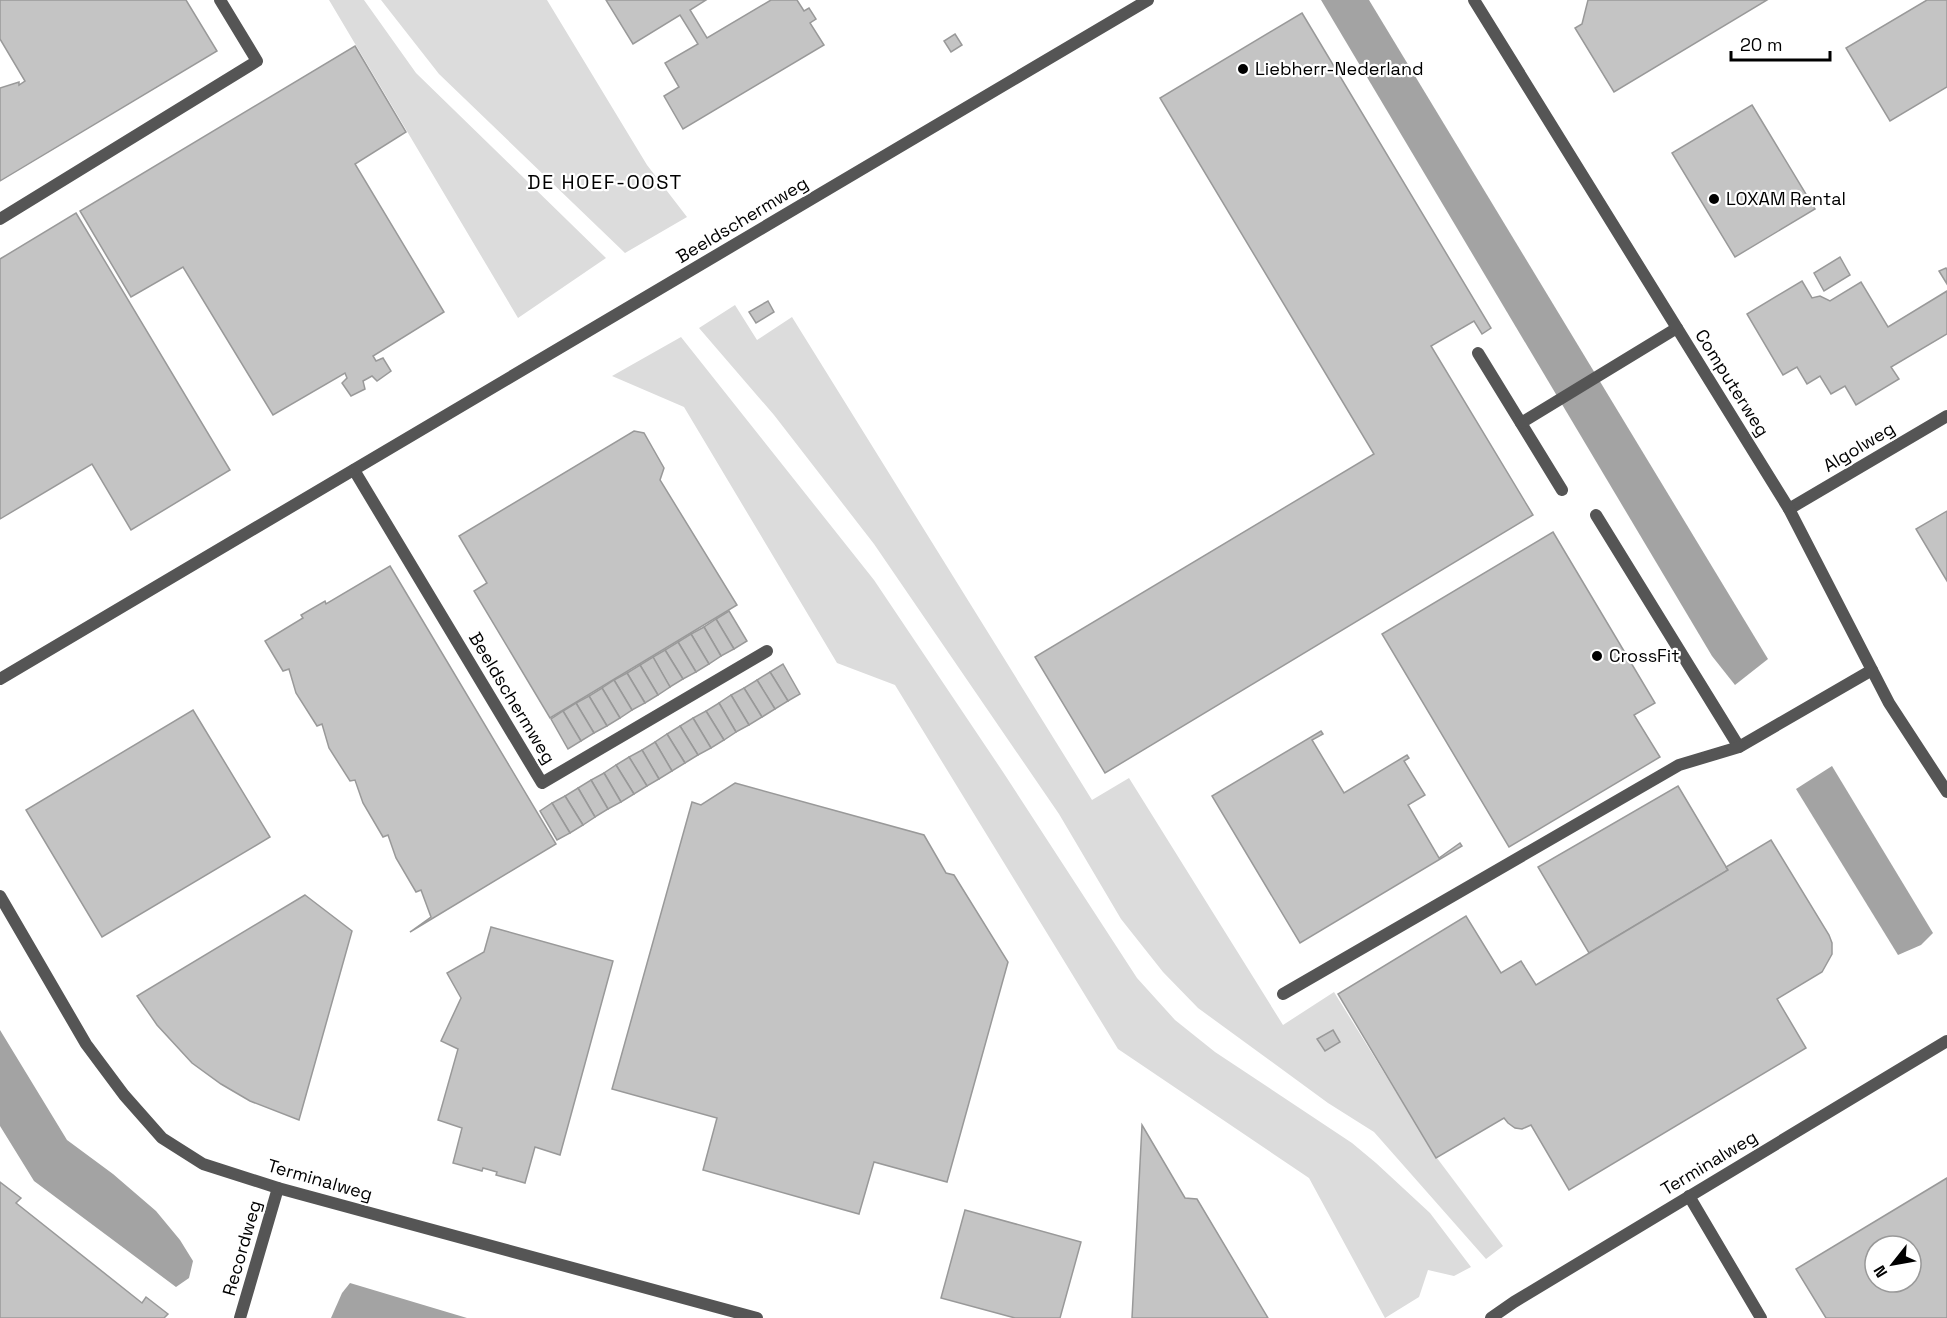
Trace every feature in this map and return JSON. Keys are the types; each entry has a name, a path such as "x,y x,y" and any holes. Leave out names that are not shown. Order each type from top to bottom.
{"street":[{"path":"0,219 257,60 220,0"},
{"name":"Beeldschermweg","path":"0,679 1148,0"},
{"name":"Computerweg","path":"1474,0 1789,509 1889,703 1947,792"},
{"path":"1521,423 1677,328"},
{"path":"1478,353 1562,490"},
{"name":"Algolweg","path":"1789,509 1947,416"},
{"name":"Beeldschermweg","path":"354,470 542,783 767,651"},
{"path":"1596,515 1739,747"},
{"path":"1283,994 1679,765 1739,747 1872,670"},
{"name":"Terminalweg","path":"0,896 86,1044 124,1095 162,1138 203,1164 278,1188 757,1318"},
{"name":"Terminalweg","path":"1491,1318 1947,1041"},
{"name":"Recordweg","path":"240,1318 278,1188"},
{"path":"1689,1196 1761,1318"}],"shaded area":[{"path":"329,0 364,0 416,73 606,258 518,318"},
{"path":"381,0 547,0 647,165 687,217 625,253 439,74"},
{"path":"1321,0 1369,0 1768,659 1735,685 1712,656"},
{"path":"735,305 757,340 792,317 1092,800 1129,778 1283,1025 1334,992 1437,1158 1503,1246 1486,1259 1374,1132 1328,1103 1198,1008 1163,972 1121,919 1059,814 874,544 774,415 699,328"},
{"path":"681,337 874,580 1137,978 1175,1020 1215,1052 1352,1143 1376,1163 1430,1213 1471,1267 1454,1276 1428,1270 1419,1297 1385,1318 1309,1178 1118,1049 895,685 837,663 684,407 612,376"},
{"path":"1832,766 1933,933 1921,945 1898,955 1796,789"},
{"path":"0,1030 67,1140 113,1174 156,1211 180,1240 193,1261 189,1278 176,1287 34,1181 0,1126"},
{"path":"350,1283 467,1318 331,1318 342,1293"}],"building":[{"path":"0,0 186,0 217,51 0,181 0,88 19,82 19,85 25,81 0,39"},
{"path":"606,0 706,0 690,10 707,38 771,0 797,0 804,11 809,8 816,19 810,23 824,45 683,129 664,96 679,87 665,63 698,44 680,15 633,44"},
{"path":"1588,0 1767,0 1614,92 1575,28 1582,24"},
{"path":"1927,0 1947,0 1947,87 1890,121 1846,48"},
{"path":"1302,13 1491,328 1482,334 1474,321 1431,346 1533,515 1105,773 1035,657 1374,454 1160,98"},
{"path":"955,34 962,45 951,52 944,41"},
{"path":"355,46 406,132 355,164 444,312 373,356 376,361 383,358 391,371 377,381 372,376 363,381 365,389 351,396 342,383 347,378 345,373 273,415 183,267 131,297 80,211"},
{"path":"1752,105 1815,209 1735,257 1672,153"},
{"path":"76,213 230,470 131,530 92,464 0,519 0,259"},
{"path":"1840,257 1850,275 1824,291 1814,273"},
{"path":"1946,268 1947,270 1947,284 1939,271"},
{"path":"1802,281 1812,298 1820,296 1830,301 1861,282 1888,327 1947,291 1947,334 1891,367 1899,379 1856,405 1845,386 1831,394 1820,376 1807,384 1797,367 1783,375 1747,314"},
{"path":"768,301 774,312 756,323 749,312"},
{"path":"634,431 644,433 664,468 660,480 737,605 550,718 474,591 487,583 459,536"},
{"path":"1947,511 1947,581 1916,529"},
{"path":"1553,532 1655,703 1634,715 1660,757 1509,847 1382,634"},
{"path":"390,566 556,844 410,932 431,917 421,890 416,892 396,858 388,835 383,837 363,803 355,780 350,781 329,748 322,724 317,726 296,693 289,669 283,671 265,641 303,618 301,615 325,601 326,604"},
{"path":"729,611 747,641 734,649 716,619"},
{"path":"716,619 734,649 721,656 704,627"},
{"path":"704,627 721,656 709,664 691,634"},
{"path":"691,634 709,664 696,672 678,642"},
{"path":"678,642 696,672 683,679 665,650"},
{"path":"665,650 683,679 670,687 653,657"},
{"path":"653,657 670,687 658,695 640,665"},
{"path":"783,664 800,694 788,701 770,672"},
{"path":"640,665 658,695 645,703 627,673"},
{"path":"770,672 788,701 775,709 757,680"},
{"path":"627,673 645,703 632,710 614,680"},
{"path":"614,680 632,710 620,718 602,688"},
{"path":"757,680 775,709 762,717 744,688"},
{"path":"602,688 620,718 607,726 589,696"},
{"path":"744,688 762,717 749,725 731,695"},
{"path":"731,695 749,725 736,732 719,703"},
{"path":"589,696 607,726 594,733 576,703"},
{"path":"576,703 594,733 581,741 563,711"},
{"path":"719,703 736,732 724,740 706,711"},
{"path":"193,710 270,837 102,937 26,810"},
{"path":"563,711 581,741 568,749 551,719"},
{"path":"706,711 724,740 711,748 693,718"},
{"path":"693,718 711,748 698,755 680,726"},
{"path":"680,726 698,755 685,763 667,734"},
{"path":"1321,731 1323,734 1312,740 1344,793 1407,755 1409,758 1404,761 1425,795 1408,805 1439,858 1460,843 1462,846 1300,943 1212,796"},
{"path":"667,734 685,763 672,771 655,742"},
{"path":"655,742 672,771 659,779 642,750"},
{"path":"642,750 659,779 647,786 629,757"},
{"path":"629,757 647,786 634,794 616,765"},
{"path":"616,765 634,794 621,802 604,773"},
{"path":"604,773 621,802 608,809 591,780"},
{"path":"591,780 608,809 595,817 578,788"},
{"path":"735,783 924,835 946,873 954,875 1008,962 947,1182 874,1162 859,1214 703,1170 717,1118 612,1089 692,802 701,805"},
{"path":"1678,786 1728,870 1589,953 1538,867"},
{"path":"578,788 595,817 583,825 565,796"},
{"path":"565,796 583,825 570,833 552,803"},
{"path":"552,803 570,833 557,840 540,811"},
{"path":"1771,840 1832,943 1832,954 1822,972 1777,999 1806,1048 1569,1190 1531,1125 1522,1129 1515,1128 1504,1118 1436,1158 1338,994 1466,916 1501,973 1521,961 1536,985 1728,870 1726,867"},
{"path":"305,895 352,931 299,1120 250,1101 192,1063 157,1025 137,996"},
{"path":"491,927 613,961 560,1155 535,1147 525,1183 496,1175 497,1172 483,1168 482,1171 453,1163 462,1128 438,1120 458,1049 441,1041 461,998 447,973 484,952"},
{"path":"1333,1030 1340,1042 1325,1051 1317,1039"},
{"path":"1142,1125 1185,1198 1197,1199 1268,1318 1132,1318"},
{"path":"1947,1178 1947,1318 1826,1318 1796,1269"},
{"path":"0,1182 21,1198 16,1203 142,1303 146,1297 168,1314 164,1318 0,1318"},
{"path":"965,1210 1081,1242 1060,1318 1015,1318 941,1298"}],"place":[{"name":"Liebherr-Nederland","path":"1243,69"},
{"name":"LOXAM Rental","path":"1714,199"},
{"name":"CrossFit","path":"1597,656"}],"district":[{"name":"DE HOEF-OOST","path":"605,182"}]}
